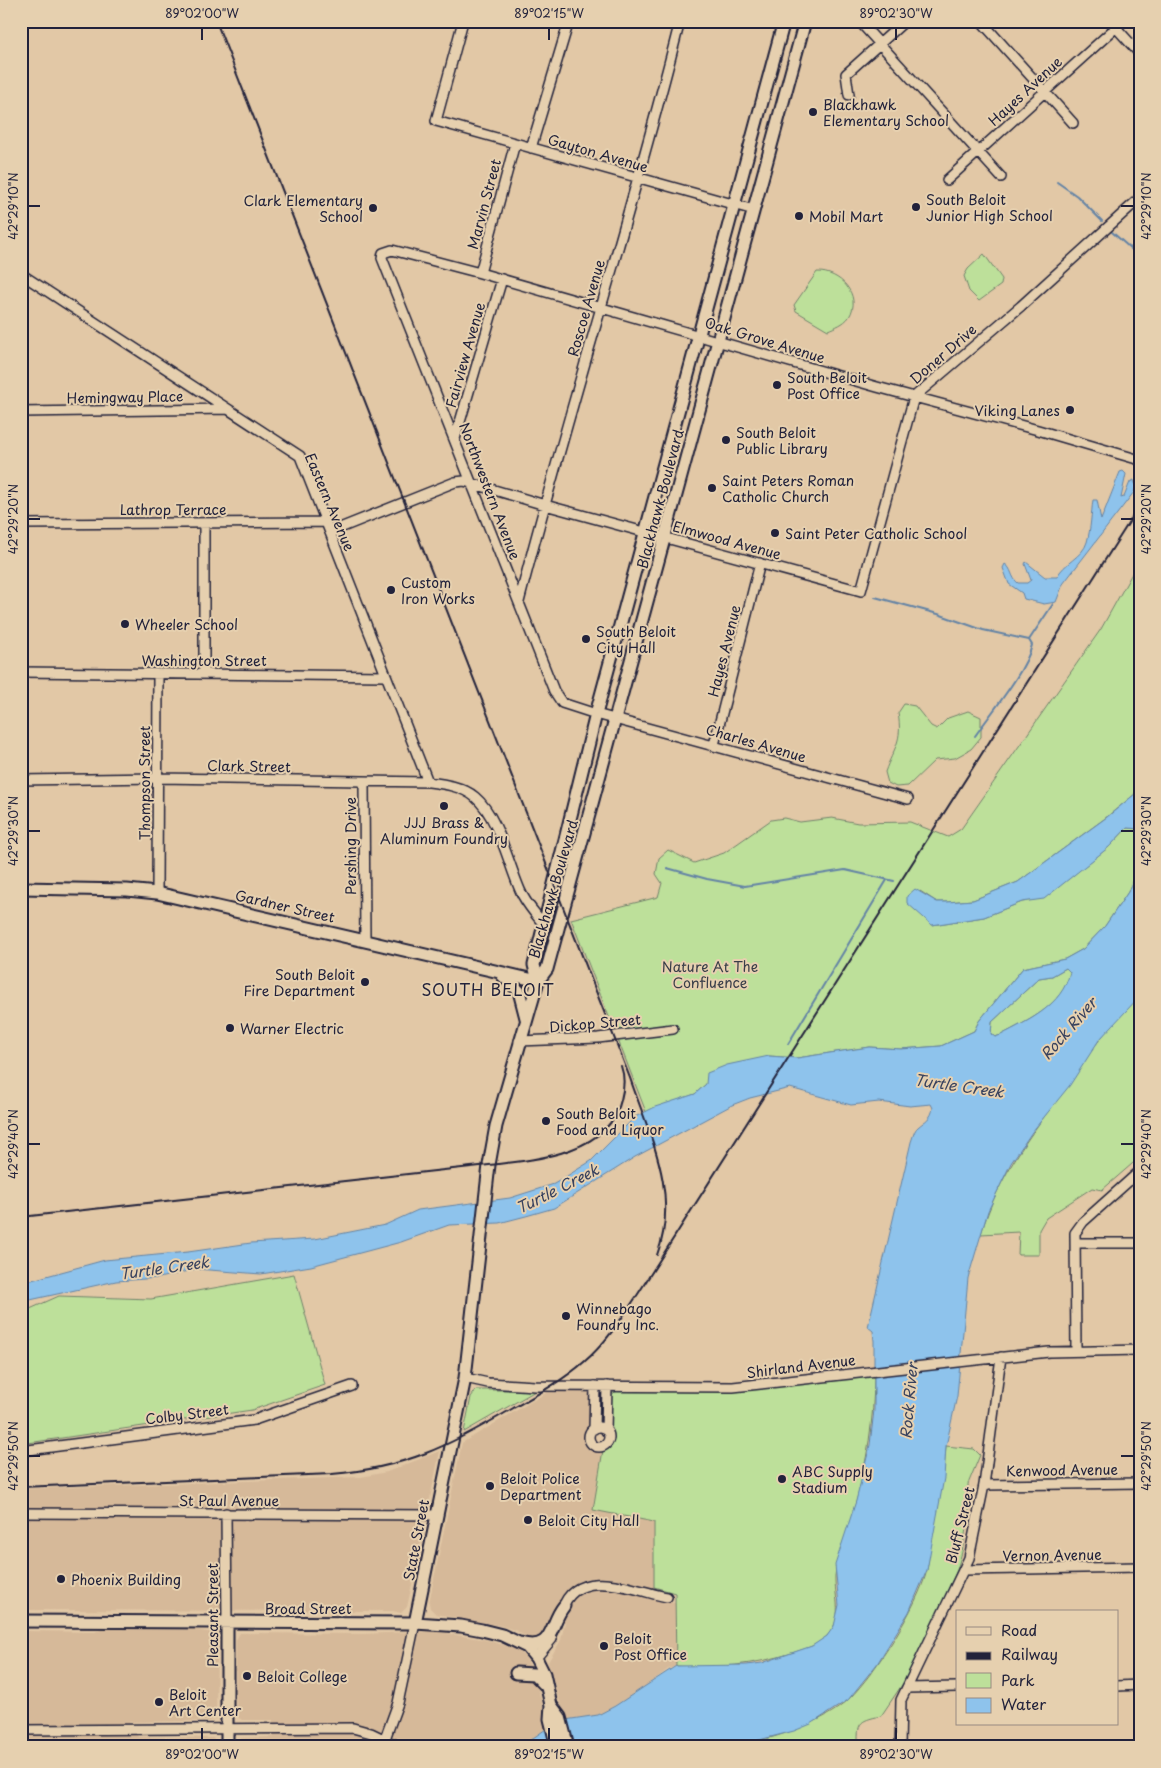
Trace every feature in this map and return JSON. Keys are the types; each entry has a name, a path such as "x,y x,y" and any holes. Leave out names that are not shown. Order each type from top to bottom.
{"main road":[{"name":"Blackhawk Boulevard","path":"538,981 534,965 596,714 784,21"},
{"name":"Blackhawk Boulevard","path":"471,1336 496,1126 519,1041 538,981 547,969 805,21"},
{"name":"Gardner Street","path":"21,888 157,892 538,981"},
{"path":"498,973 520,992 526,1018"},
{"name":"State Street","path":"415,1623 465,1378 471,1336"},
{"path":"520,1643 534,1644 547,1639 551,1634 556,1617 565,1603"},
{"name":"Broad Street","path":"21,1621 415,1623 461,1626 502,1634 520,1643 536,1658 547,1687 555,1718 568,1747"},
{"name":"Pleasant Street","path":"227,1622 227,1747"},
{"path":"516,1673 534,1674 547,1687"},
{"name":"Broad Street","path":"555,1718 557,1747"}],"street":[{"name":"Gayton Avenue","path":"463,21 436,121 754,210"},
{"path":"531,148 569,21"},
{"name":"Roscoe Avenue","path":"519,602 680,21"},
{"path":"860,21 1000,177"},
{"path":"849,95 846,74 905,21"},
{"path":"981,21 1073,124"},
{"path":"1116,23 1140,54"},
{"name":"Hayes Avenue","path":"947,180 979,153 1116,23"},
{"name":"Marvin Street","path":"480,273 515,143"},
{"name":"Doner Drive","path":"861,591 914,397 1020,306 1140,198"},
{"name":"Oak Grove Avenue","path":"383,254 392,250 480,273 1140,460"},
{"name":"Northwestern Avenue","path":"383,254 382,258 557,698 568,706 596,714"},
{"name":"Eastern Avenue","path":"21,274 300,456 428,782"},
{"name":"Fairview Avenue","path":"455,439 502,279"},
{"name":"Hemingway Place","path":"21,412 228,409"},
{"path":"330,532 455,482 471,482"},
{"name":"Elmwood Avenue","path":"471,482 545,505 861,591"},
{"name":"Lathrop Terrace","path":"21,524 326,522"},
{"path":"204,523 204,674"},
{"name":"Hayes Avenue","path":"714,745 760,563"},
{"name":"Washington Street","path":"21,672 386,676"},
{"name":"Thompson Street","path":"157,892 158,674"},
{"name":"Charles Avenue","path":"596,714 908,799"},
{"name":"Clark Street","path":"21,780 158,778 428,782 455,786 474,796 489,814 521,892 544,925"},
{"name":"Pershing Drive","path":"364,782 365,941"},
{"name":"Dickop Street","path":"519,1041 598,1038 673,1029"},
{"path":"1076,1350 1075,1233 1079,1226 1140,1171"},
{"path":"1075,1243 1140,1243"},
{"name":"Shirland Avenue","path":"465,1378 488,1383 733,1387 1076,1350 1140,1350"},
{"name":"Bluff Street","path":"900,1747 901,1700 969,1558 984,1485 1002,1357"},
{"name":"Colby Street","path":"21,1451 254,1420 352,1386"},
{"path":"595,1386 594,1429 590,1434 590,1440 593,1445 599,1447 608,1440 606,1431 606,1386"},
{"path":"594,1429 600,1428 606,1431"},
{"name":"Kenwood Avenue","path":"984,1485 1140,1483"},
{"name":"St Paul Avenue","path":"21,1513 437,1515"},
{"name":"Pleasant Street","path":"226,1513 227,1622"},
{"name":"Vernon Avenue","path":"964,1570 1140,1567"},
{"path":"536,1658 550,1641 565,1603 574,1592 596,1583 612,1584 668,1597"},
{"name":"State Street","path":"383,1743 398,1703 415,1623"},
{"path":"1118,1686 1140,1686"},
{"path":"907,1688 956,1687"},
{"path":"21,1730 357,1728 383,1743 400,1747"}],"shaded area":[{"path":"551,1390 586,1391 590,1393 590,1423 585,1429 585,1441 589,1448 603,1450 604,1453 593,1510 654,1522 654,1587 652,1598 675,1603 676,1666 668,1669 637,1693 598,1715 565,1720 548,1662 561,1640 565,1622 552,1619 542,1639 531,1640 517,1631 502,1626 436,1614 430,1608 429,1603 462,1443"},
{"path":"440,1451 407,1607 401,1613 393,1611 21,1610 21,1489 361,1477 387,1472"},
{"path":"101,1629 191,1629 213,1633 217,1642 216,1719 209,1721 129,1722 138,1737 212,1738 216,1740 218,1747 21,1747 21,1631 95,1632"},
{"path":"432,1631 487,1640 516,1649 525,1657 532,1669 549,1727 520,1747 236,1747 237,1740 242,1738 274,1737 273,1720 242,1720 236,1716 236,1640 240,1633 364,1634"}],"green space":[{"path":"984,254 1002,279 1001,285 979,301 969,291 964,276 968,269"},
{"path":"817,272 825,273 840,280 851,293 853,301 853,309 849,317 839,325 828,330 796,311 794,305"},
{"name":"Nature At The Confluence","path":"1140,559 1140,738 1135,756 1138,780 1135,794 1018,882 973,900 937,902 920,891 932,925 984,917 1022,902 1044,898 1109,847 1127,828 1140,829 1140,862 1128,892 1105,926 1083,949 1065,959 1023,968 979,1021 974,1031 941,1046 901,1049 869,1047 797,1058 769,1056 706,1084 695,1094 646,1112 571,919 658,897 662,883 656,874 659,858 668,850 694,863 724,853 771,820 784,818 800,822 832,818 858,823 910,822 948,837 961,829 1101,629"},
{"path":"904,704 915,706 931,726 937,729 948,718 968,711 981,717 981,737 971,749 955,758 935,760 908,786 896,787 888,783 885,772 897,744 899,731 898,713"},
{"path":"1066,968 1071,972 1067,984 1043,1011 1001,1035 995,1037 991,1034 992,1022 1039,978 1052,976"},
{"path":"1140,996 1140,1157 1102,1190 1092,1188 1046,1218 1039,1230 1039,1255 1018,1255 1019,1232 981,1234 997,1192 1007,1172 1030,1136 1105,1032"},
{"path":"294,1274 325,1385 252,1410 21,1444 21,1313 59,1296 151,1299"},
{"path":"874,1375 873,1408 863,1473 836,1569 837,1615 832,1630 822,1640 806,1649 763,1661 706,1667 676,1666 675,1593 654,1587 654,1522 593,1510 603,1450 609,1446 613,1439 610,1427 610,1395 617,1391 741,1390"},
{"path":"476,1390 537,1390 464,1432 471,1397"},
{"path":"946,1446 974,1449 980,1455 968,1484 969,1511 962,1552 957,1570 912,1670 881,1716 860,1724 858,1747 732,1747 777,1736 810,1724 838,1708 849,1699 871,1673 895,1638 915,1602 927,1570 944,1471"}],"water":[{"path":"1123,471 1126,474 1121,498 1124,497 1130,482 1134,480 1136,486 1134,492 1063,584 1056,602 1044,604 1024,599 1022,593 1009,584 1003,568 1005,564 1018,583 1027,583 1031,580 1026,562 1045,577 1057,577 1085,547 1093,500 1097,500 1101,520 1120,472"},
{"path":"1140,738 1140,829 1127,828 1109,847 1044,899 1022,902 984,917 932,925 907,903 907,896 915,889 937,902 947,902 973,900 1018,882 1107,817 1135,794 1138,780 1135,756"},
{"path":"1140,862 1140,996 1099,1040 1070,1085 1032,1132 1011,1163 988,1211 968,1278 957,1396 946,1446 944,1478 927,1570 909,1612 877,1664 848,1700 811,1724 794,1731 732,1747 520,1747 549,1727 565,1720 598,1715 676,1666 762,1663 812,1646 827,1636 834,1626 839,1605 835,1565 856,1501 870,1445 874,1410 874,1341 873,1331 868,1327 911,1142 917,1128 931,1115 933,1108 931,1104 910,1106 879,1102 851,1105 790,1088 750,1098 732,1105 635,1157 554,1208 526,1216 499,1223 449,1225 401,1242 311,1266 261,1274 196,1269 159,1278 116,1281 21,1302 21,1283 105,1260 188,1252 251,1243 315,1239 385,1225 418,1210 510,1198 554,1184 591,1161 635,1117 655,1107 695,1094 706,1084 707,1073 727,1065 769,1056 797,1058 869,1047 901,1049 941,1046 974,1031 979,1021 1023,968 1065,959 1083,949 1105,926 1128,892","holes":["1066,968 1070,972 1060,994 1043,1011 1001,1035 995,1037 991,1034 992,1022 1039,978 1052,976"]}],"waterway":[{"path":"1057,182 1077,196 1102,221"},
{"path":"1112,232 1140,257"},
{"path":"1136,483 1140,479"},
{"path":"875,597 938,614 983,630 1029,640 1053,604"},
{"path":"975,736 1023,667 1032,645 1029,640"},
{"path":"667,868 707,879 745,886 845,870 894,881"},
{"path":"788,1044 887,880"}],"railway":[{"path":"216,21 646,1122 660,1166 664,1188 663,1232 657,1255"},
{"path":"21,1487 332,1474 382,1467 426,1453 488,1423 548,1388 592,1355 620,1321 638,1294 1140,505"},
{"path":"21,1217 507,1163 567,1151 586,1143 602,1132 614,1118 623,1092 624,1079 621,1066"}],"place":[{"name":"Blackhawk Elementary School","path":"813,112"},
{"name":"South Beloit Junior High School","path":"916,207"},
{"name":"Clark Elementary School","path":"373,208"},
{"name":"Mobil Mart","path":"799,216"},
{"name":"South Beloit Post Office","path":"777,385"},
{"name":"Viking Lanes","path":"1070,410"},
{"name":"South Beloit Public Library","path":"726,440"},
{"name":"Saint Peters Roman Catholic Church","path":"712,488"},
{"name":"Saint Peter Catholic School","path":"775,533"},
{"name":"Custom Iron Works","path":"391,590"},
{"name":"Wheeler School","path":"125,624"},
{"name":"South Beloit City Hall","path":"586,639"},
{"name":"JJJ Brass & Aluminum Foundry","path":"444,806"},
{"name":"South Beloit Fire Department","path":"365,982"},
{"name":"Warner Electric","path":"230,1028"},
{"name":"South Beloit Food and Liquor","path":"546,1121"},
{"name":"Winnebago Foundry Inc.","path":"566,1316"},
{"name":"ABC Supply Stadium","path":"782,1479"},
{"name":"Beloit Police Department","path":"490,1486"},
{"name":"Beloit City Hall","path":"528,1520"},
{"name":"Phoenix Building","path":"61,1579"},
{"name":"Beloit Post Office","path":"604,1646"},
{"name":"Beloit College","path":"247,1676"},
{"name":"Beloit Art Center","path":"159,1702"}],"district":[{"name":"SOUTH BELOIT","path":"488,989"}],"water label":[{"name":"Rock River","path":"1068,1028"},
{"name":"Turtle Creek","path":"959,1085"},
{"name":"Turtle Creek","path":"557,1188"},
{"name":"Turtle Creek","path":"164,1267"},
{"name":"Rock River","path":"908,1401"}]}
